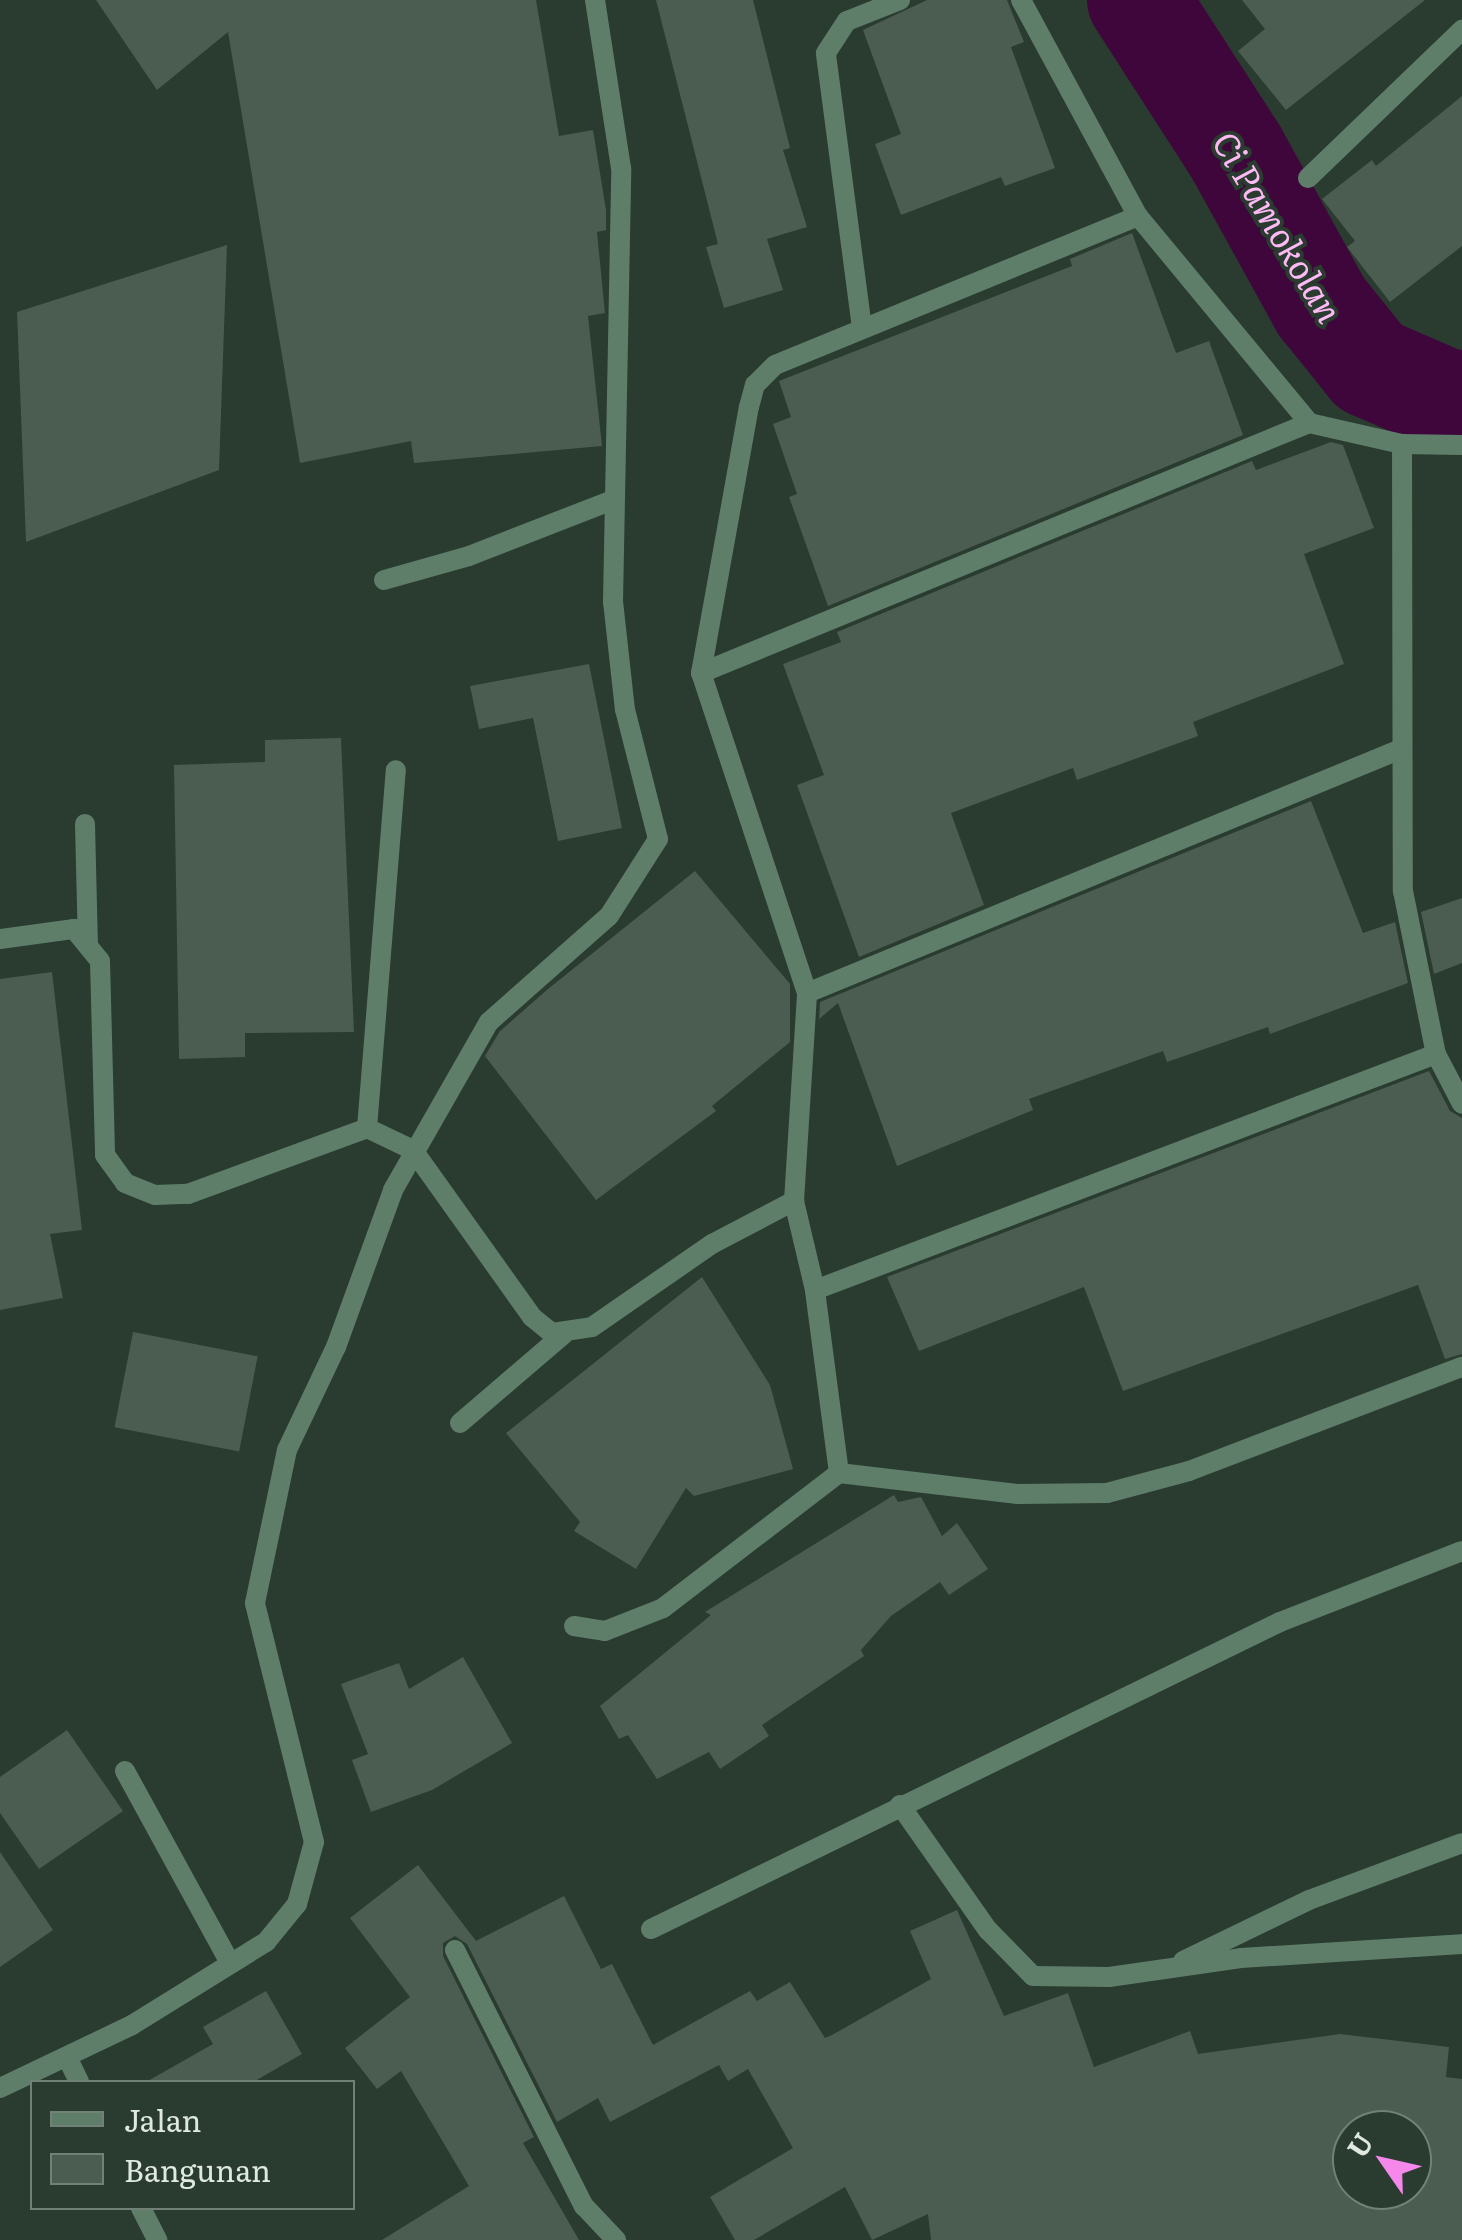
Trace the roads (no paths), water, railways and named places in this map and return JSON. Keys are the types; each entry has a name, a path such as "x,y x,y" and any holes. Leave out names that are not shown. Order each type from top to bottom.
{"street":[{"path":"0,2088 132,2025 229,1961 266,1942 298,1904 314,1842 255,1603 266,1528 287,1450 336,1347 413,1150 489,1022 530,979 609,916 658,839 626,710 613,602 621,168 595,0"},
{"path":"862,328 826,53 847,21 900,0"},
{"path":"1021,0 1138,216 1309,423"},
{"path":"1308,178 1462,30"},
{"path":"839,1473 815,1290 794,1201 806,993 701,673 755,385 775,365 1138,216"},
{"path":"701,673 1309,423 1402,444 1462,445"},
{"path":"1402,444 1403,891 1436,1054 1462,1104"},
{"path":"384,580 469,556 613,500"},
{"path":"806,993 1401,748"},
{"path":"367,1128 396,770"},
{"path":"85,824 88,946"},
{"path":"0,938 74,929 100,962 106,1154 124,1183 155,1195 188,1194 367,1128 413,1150 532,1317 564,1334"},
{"path":"815,1290 1436,1054"},
{"path":"460,1424 564,1334 592,1327 712,1244 794,1201"},
{"path":"574,1626 605,1631 663,1608 839,1473 1018,1494 1107,1493 1189,1471 1462,1367"},
{"path":"651,1929 1280,1622 1462,1551"},
{"path":"125,1771 229,1961"},
{"path":"900,1805 988,1930 1033,1976 1462,1944"},
{"path":"1170,1968 1309,1900 1462,1844"},
{"path":"455,1950 584,2206 614,2239"},
{"path":"67,2057 78,2080"},
{"path":"142,2210 157,2240"}],"waterway":[{"name":"Ci Pamokolan","path":"1138,0 1236,152 1321,306 1370,367 1447,400 1462,401"}]}
